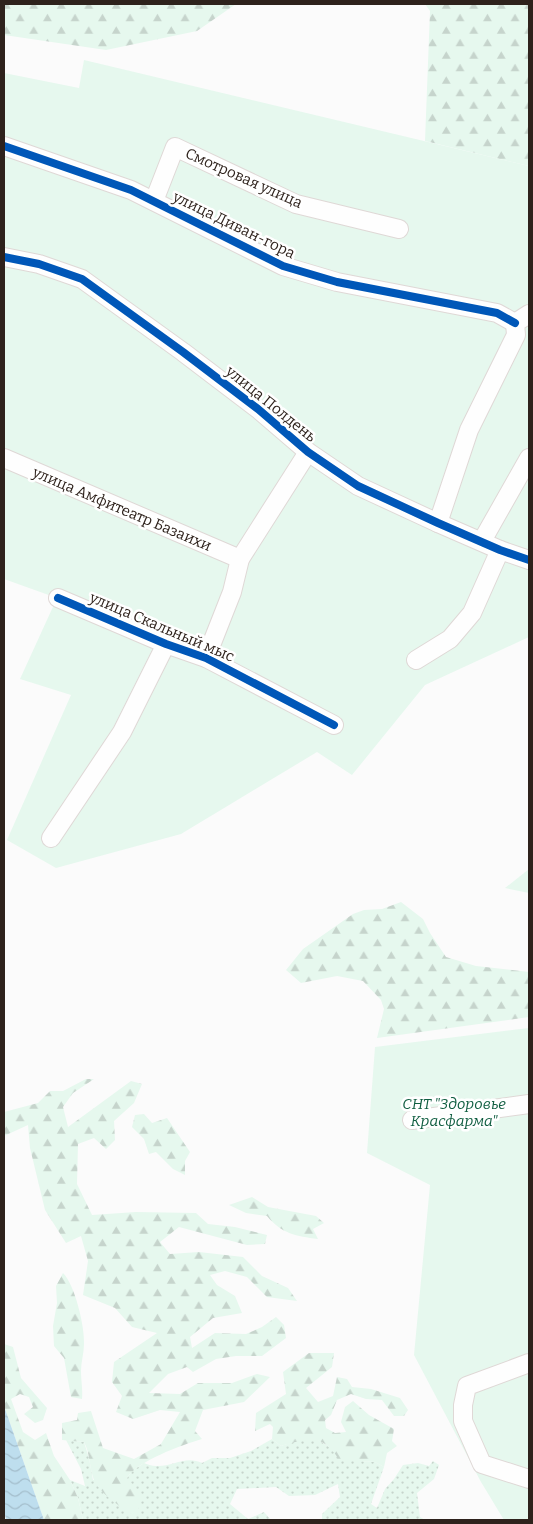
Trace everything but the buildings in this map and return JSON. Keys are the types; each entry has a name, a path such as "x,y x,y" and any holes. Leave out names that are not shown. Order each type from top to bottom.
{"street":[{"name":"улица Диван-гора","path":"4,146 131,190 283,266 337,282 522,319 469,430 438,523"},
{"name":"Смотровая улица","path":"154,201 175,147 296,204 399,229"},
{"name":"улица Полдень","path":"4,257 39,264 82,279 258,409 308,452 358,486 500,550 529,560"},
{"name":"улица Скальный мыс","path":"206,658 232,592 240,559 308,452"},
{"name":"улица Амфитеатр Базаихи","path":"4,458 240,559"},
{"path":"482,542 529,458"},
{"path":"416,660 450,639 472,613 500,550"},
{"name":"улица Скальный мыс","path":"58,598 166,644 206,658 334,725"},
{"name":"улица Скальный мыс","path":"51,838 122,732 166,644"},
{"path":"412,1120 529,1104"},
{"path":"529,1363 467,1386 463,1405 464,1421 482,1464 529,1480"}],"green space":[{"path":"4,4 236,4 197,31 106,50 4,35"},
{"path":"425,4 529,4 529,166 425,141 430,11"},
{"path":"84,60 529,166 529,637 425,685 352,775 317,752 181,834 56,868 7,840 71,695 20,679 57,598 4,579 4,73 79,88"},
{"path":"529,869 529,893 505,888"},
{"path":"401,902 423,919 446,957 476,966 529,972 529,1017 377,1038 384,1009 381,1000 363,981 337,976 301,983 286,970 303,949 353,914 364,910 382,909"},
{"name":"СНТ \"Здоровье Красфарма\"","path":"529,1028 529,1520 504,1520 481,1482 414,1355 430,1185 367,1153 375,1047"},
{"path":"86,1079 94,1079 73,1093 63,1107 68,1127 131,1081 142,1084 134,1103 114,1121 115,1140 106,1149 94,1138 78,1144 77,1184 92,1215 136,1212 196,1213 208,1224 235,1227 267,1235 265,1244 247,1245 179,1227 160,1242 170,1254 199,1252 243,1257 262,1276 288,1288 297,1301 267,1297 247,1277 225,1271 210,1275 217,1285 235,1296 242,1313 213,1318 190,1337 192,1348 215,1333 246,1334 262,1327 276,1317 284,1325 286,1338 262,1356 236,1356 216,1359 193,1372 187,1367 168,1374 149,1393 180,1394 198,1383 232,1383 257,1374 270,1377 244,1402 203,1410 195,1431 202,1439 161,1454 132,1472 127,1478 143,1497 138,1510 133,1515 110,1499 99,1488 92,1473 84,1442 62,1440 62,1423 77,1420 78,1413 91,1411 103,1448 134,1459 161,1444 180,1412 160,1410 133,1419 116,1412 122,1396 112,1382 114,1362 157,1333 132,1327 115,1308 83,1295 88,1261 81,1236 66,1243 45,1210 30,1148 28,1125 4,1136 4,1112 38,1103 50,1091 63,1091"},
{"path":"144,1114 152,1123 167,1118 190,1152 185,1161 185,1175 173,1169 156,1152 149,1154 144,1139 132,1127 135,1115"},
{"path":"252,1197 268,1207 316,1216 324,1223 313,1229 318,1239 290,1233 278,1227 267,1216 246,1213 229,1205"},
{"path":"63,1273 75,1296 83,1327 82,1399 71,1397 64,1358 54,1346 53,1326 57,1303 56,1286"},
{"path":"4,1344 13,1347 21,1378 47,1408 43,1420 35,1423 24,1414 33,1407 29,1397 20,1394 11,1399 23,1432 35,1440 46,1433 54,1456 70,1480 78,1498 83,1520 44,1520 4,1406"},
{"path":"309,1353 334,1353 332,1367 306,1388 318,1402 333,1396 337,1377 347,1379 352,1387 371,1389 400,1398 408,1410 404,1416 394,1416 382,1400 366,1399 351,1394 337,1400 331,1415 325,1420 326,1428 335,1433 346,1432 341,1422 345,1407 353,1401 369,1415 394,1429 392,1441 397,1446 387,1453 384,1467 375,1462 339,1460 327,1445 314,1440 299,1441 281,1446 272,1439 273,1427 270,1424 255,1431 256,1413 286,1394 283,1372"},
{"path":"272,1439 281,1446 302,1439 316,1439 333,1449 361,1461 375,1462 384,1467 371,1504 377,1508 385,1489 403,1465 418,1463 429,1466 433,1461 439,1465 434,1479 417,1493 420,1517 425,1520 322,1520 322,1514 340,1497 338,1484 315,1495 289,1496 276,1487 237,1489 230,1504 248,1519 264,1512 271,1520 83,1520 78,1498 70,1480 85,1486 81,1469 66,1440 84,1442 93,1480 127,1478 132,1471 144,1463 162,1466 190,1460 202,1463 212,1458 230,1458 251,1451"}],"water":[{"path":"4,1406 44,1520 6,1520 4,1510"}],"cycle path":[{"path":"4,146 131,190 283,266 337,282 497,313 515,323"},
{"path":"4,257 39,264 82,279 258,409 308,452 358,486 500,550 529,560"},
{"path":"58,598 166,644 206,658 334,725"}]}
